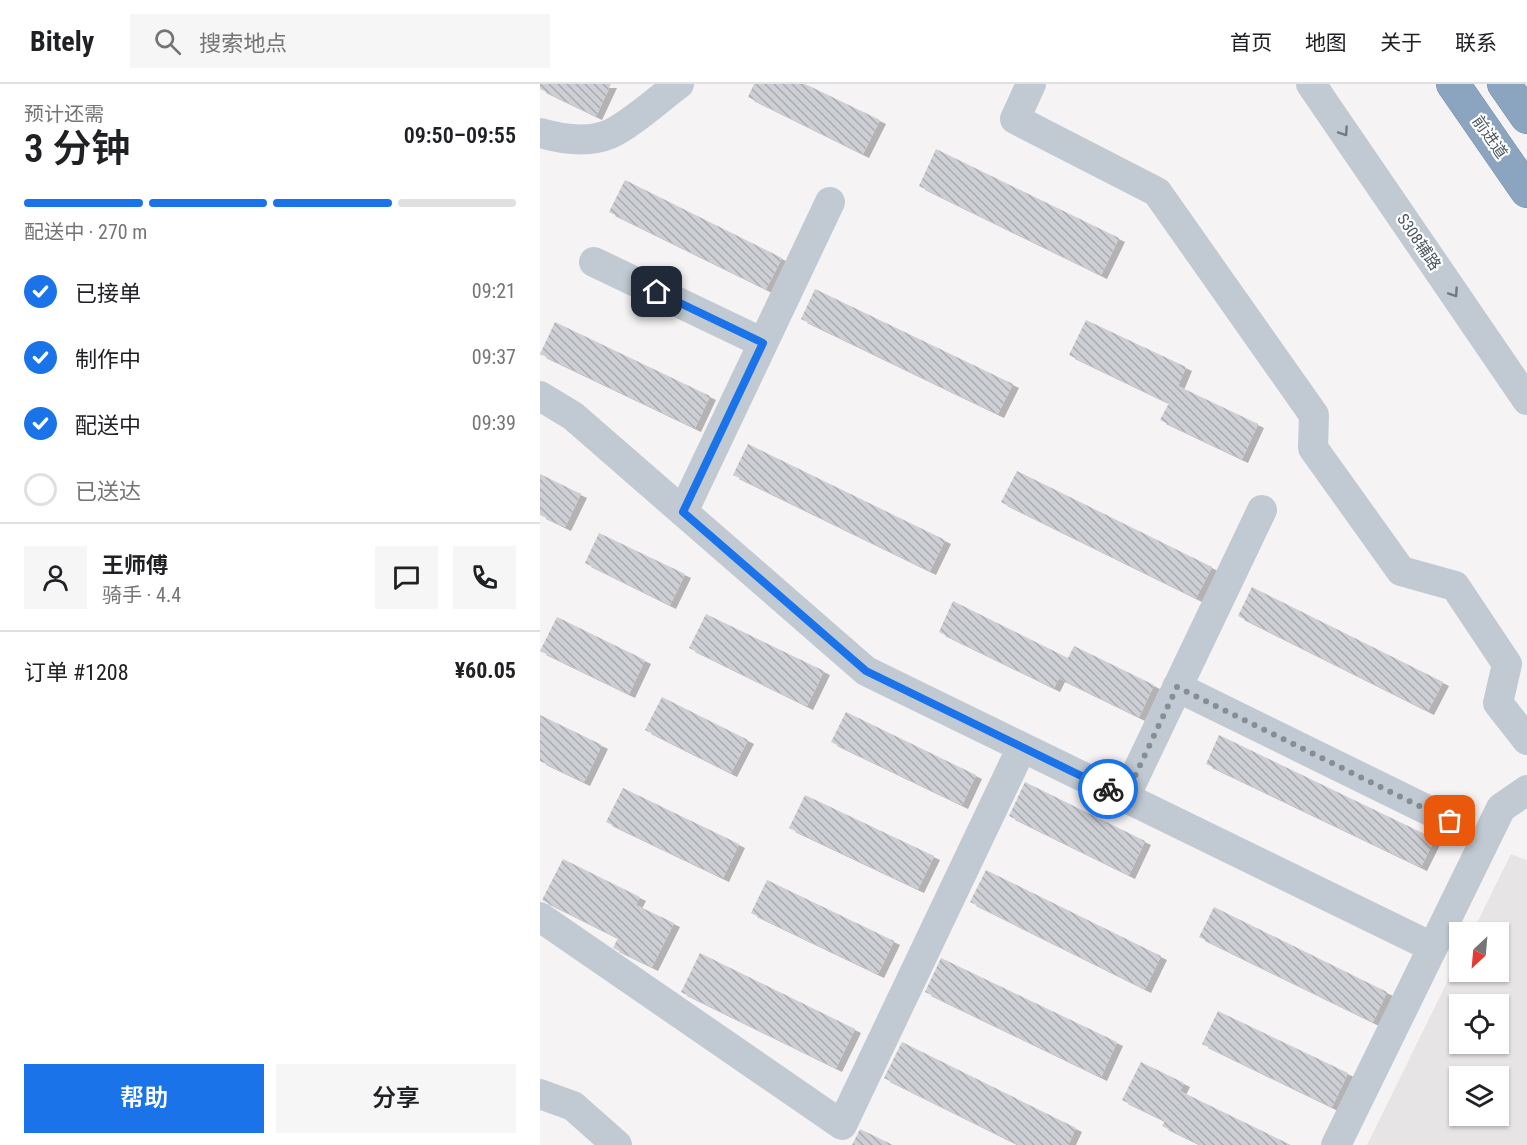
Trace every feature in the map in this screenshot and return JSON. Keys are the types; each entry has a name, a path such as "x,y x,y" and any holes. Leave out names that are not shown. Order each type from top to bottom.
{"highway":[{"name":"前进道","path":"1454,84 1527,190"},
{"path":"1504,84 1527,117"}],"street":[{"path":"540,133 556,137 586,138 610,134 679,84"},
{"path":"1031,84 1015,119 1157,192 1314,415 1313,448 1401,571 1455,586 1507,664 1498,703 1527,740"},
{"name":"S308辅路","path":"1311,84 1527,400"},
{"path":"683,512 830,202"},
{"path":"594,262 763,343"},
{"path":"540,396 573,416 866,671 1432,947"},
{"path":"1125,797 1262,510"},
{"path":"1177,687 1450,821"},
{"path":"540,917 842,1125 1022,747"},
{"path":"1336,1145 1501,808 1527,790"},
{"path":"540,1094 573,1106 617,1145"}],"shaded area":[{"path":"1511,854 1527,860 1527,1145 1367,1145 1449,978 1449,982 1509,982 1509,922 1477,922"}],"building":[{"path":"540,84 611,84 596,116 540,89"},
{"path":"754,84 805,84 880,120 863,154 748,97"},
{"path":"936,149 1119,238 1101,275 919,186"},
{"path":"625,180 782,258 766,289 609,212"},
{"path":"815,289 1013,384 998,414 801,319"},
{"path":"1086,320 1186,367 1178,386 1258,424 1242,459 1160,420 1169,403 1069,355"},
{"path":"555,322 710,396 695,428 540,354"},
{"path":"748,444 945,540 930,571 733,475"},
{"path":"1017,471 1212,567 1196,598 1001,502"},
{"path":"540,474 581,494 565,527 540,515"},
{"path":"599,533 685,574 670,605 585,563"},
{"path":"1252,587 1443,682 1428,711 1238,616"},
{"path":"953,601 1068,658 1074,646 1154,685 1139,717 1059,678 1054,688 939,632"},
{"path":"706,614 824,671 807,706 689,648"},
{"path":"557,617 645,660 629,694 540,651"},
{"path":"662,697 748,740 731,773 645,730"},
{"path":"846,712 976,775 962,805 831,742"},
{"path":"540,715 602,745 584,782 540,761"},
{"path":"1219,735 1435,839 1421,867 1206,764"},
{"path":"1025,782 1145,841 1129,875 1009,816"},
{"path":"623,788 739,844 723,878 606,822"},
{"path":"805,795 934,856 918,889 789,828"},
{"path":"563,859 640,897 636,905 674,923 652,967 613,948 618,938 542,900"},
{"path":"986,870 1161,956 1145,989 970,902"},
{"path":"767,880 894,941 878,974 751,913"},
{"path":"1214,907 1387,992 1373,1022 1199,937"},
{"path":"700,953 855,1029 836,1068 681,992"},
{"path":"941,958 1117,1042 1101,1077 925,992"},
{"path":"1218,1011 1348,1073 1332,1107 1202,1044"},
{"path":"902,1042 1076,1128 1068,1145 1019,1145 884,1078"},
{"path":"1141,1062 1184,1083 1180,1091 1291,1145 1201,1145 1162,1126 1165,1121 1122,1100"},
{"path":"860,1129 893,1145 852,1145"}],"way so far":[{"path":"1108,789 1125,797 1177,687 1450,821"}],"route":[{"path":"657,292 763,343 683,512 866,671 1108,789"}]}
